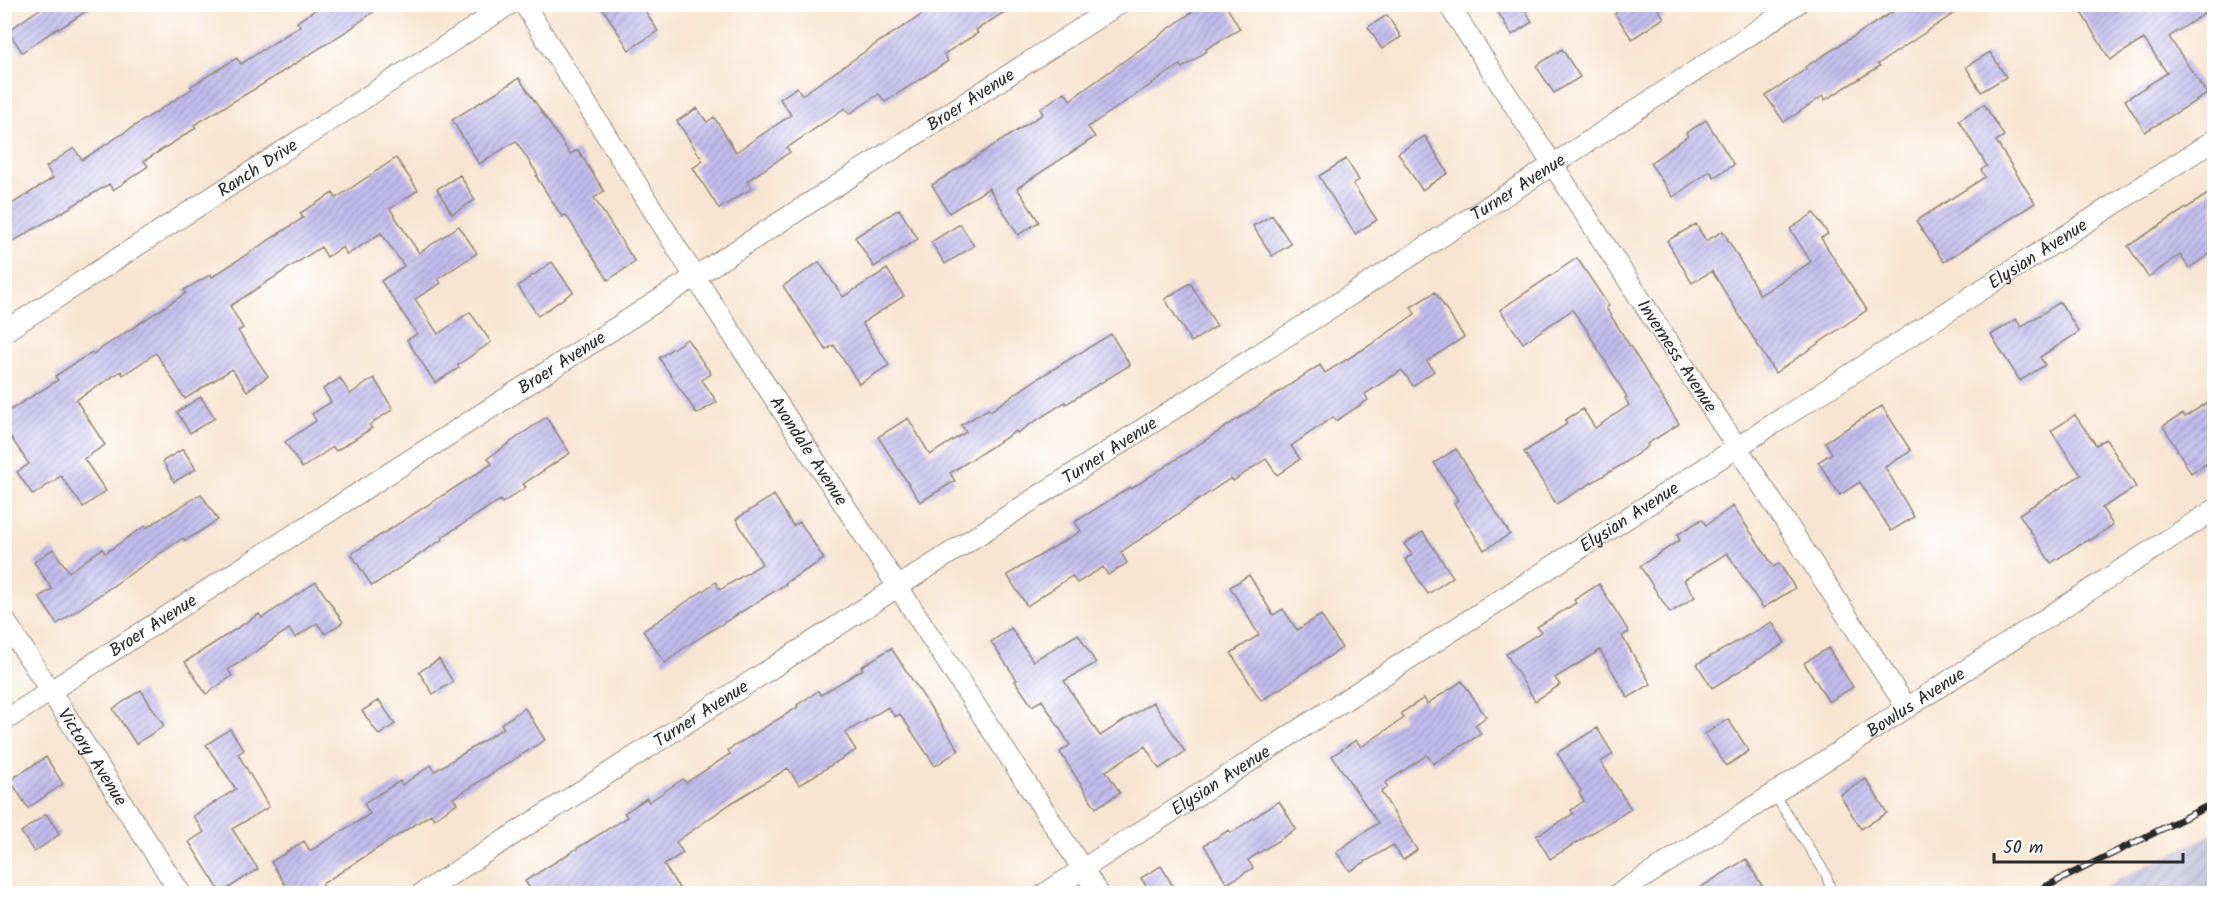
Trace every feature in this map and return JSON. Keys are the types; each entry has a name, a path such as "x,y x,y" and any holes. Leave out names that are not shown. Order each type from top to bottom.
{"street":[{"name":"Ranch Drive","path":"4,332 510,4"},
{"name":"Avondale Avenue","path":"524,4 695,277 1099,894"},
{"name":"Broer Avenue","path":"4,721 1119,4"},
{"name":"Inverness Avenue","path":"1448,4 1907,708"},
{"name":"Turner Avenue","path":"421,894 1554,164 1797,4"},
{"name":"Elysian Avenue","path":"1044,894 2214,140"},
{"name":"Bowlus Avenue","path":"1617,894 2214,510"},
{"name":"Victory Avenue","path":"4,619 181,894"}],"lane":[{"path":"1774,794 1826,874 1832,894"}],"shaded area":[{"path":"2214,833 2214,893 2092,893"}],"building":[{"path":"47,4 97,4 22,52 8,31"},
{"path":"324,4 384,4 350,29 194,125 196,128 144,161 148,166 113,190 109,184 4,247 4,209 53,178 46,167 74,148 82,160 192,89 191,86 237,58 241,64 300,26 297,22"},
{"path":"600,4 641,4 658,31 629,50"},
{"path":"939,4 1017,4 976,30 978,33 944,54 948,61 885,102 879,94 849,114 845,108 787,148 790,152 747,181 752,188 719,209 693,168 703,161 677,121 697,108 707,122 714,117 736,152 791,115 780,99 797,87 802,95"},
{"path":"1203,4 1225,4 1240,29 1206,49 1207,51 1182,68 1180,65 1088,127 1095,137 1017,188 1039,222 1018,235 989,188 949,213 932,185 1043,114 1040,109 1065,92 1070,100"},
{"path":"1493,4 1522,4 1532,22 1512,35"},
{"path":"1628,4 1655,4 1664,18 1632,39 1615,14"},
{"path":"1905,4 1968,4 1878,64 1880,66 1825,100 1823,96 1784,122 1766,96 1806,69 1805,67"},
{"path":"2076,4 2214,4 2214,7 2169,37 2207,94 2145,132 2125,100 2167,73 2144,39 2110,60"},
{"path":"1387,15 1401,37 1382,49 1368,27"},
{"path":"1562,49 1580,77 1554,93 1536,66"},
{"path":"1990,52 2006,77 1981,92 1966,67"},
{"path":"519,78 570,154 578,150 604,191 594,198 635,262 608,280 566,215 562,217 516,141 479,164 452,120"},
{"path":"1984,104 2004,136 1996,141 2035,203 1944,262 1916,221 1985,177 1981,170 1987,166 1959,120"},
{"path":"1706,120 1734,165 1714,177 1710,171 1673,197 1650,163 1688,136 1686,133"},
{"path":"1425,136 1448,173 1422,190 1398,153"},
{"path":"396,158 418,190 390,209 419,253 459,226 477,253 438,279 441,283 415,299 438,334 470,312 491,342 458,365 459,368 435,383 407,340 417,334 381,281 404,266 381,233 347,255 343,247 327,257 321,247 230,306 243,328 238,331 268,376 247,391 232,369 185,399 156,353 123,375 121,371 76,400 105,445 84,459 106,491 83,507 61,476 33,495 17,472 29,464 4,427 4,414 58,380 55,376 186,293 184,290 211,274 212,277 303,218 300,213 333,193 336,198"},
{"path":"1346,159 1359,180 1353,184 1377,220 1355,234 1319,176"},
{"path":"460,175 475,200 452,214 437,189"},
{"path":"2214,190 2214,251 2189,268 2180,255 2148,277 2128,246"},
{"path":"899,209 918,239 874,267 855,237"},
{"path":"1814,213 1828,234 1821,238 1867,310 1775,373 1712,271 1692,283 1667,241 1696,224 1706,241 1723,231 1760,295 1811,262 1790,229"},
{"path":"1272,215 1291,244 1272,256 1253,226"},
{"path":"960,224 974,246 945,264 931,242"},
{"path":"1577,258 1609,306 1606,308 1679,424 1647,444 1648,446 1623,464 1556,504 1524,452 1567,424 1565,420 1583,409 1595,428 1629,405 1625,398 1627,397 1583,324 1572,310 1523,343 1500,310"},
{"path":"552,262 573,292 538,316 518,286"},
{"path":"819,262 843,297 887,269 904,296 862,323 889,365 859,384 834,345 826,350 783,286"},
{"path":"1190,283 1217,326 1191,342 1165,299"},
{"path":"1435,292 1464,337 1427,361 1434,371 1413,386 1402,370 1365,394 1368,400 1336,421 1333,417 1291,446 1300,459 1277,475 1266,459 1233,481 1231,478 1121,552 1127,563 1108,575 1103,567 1077,583 1072,576 1027,606 1007,575 1081,531 1075,522 1130,487 1131,489 1320,365 1325,373 1370,345 1415,314 1411,307"},
{"path":"2060,302 2079,332 2040,357 2045,365 2020,381 1991,335 2016,319 2021,327"},
{"path":"1111,334 1130,365 1066,404 1065,402 1017,433 1016,431 950,473 955,481 920,502 878,437 908,418 930,455 966,432 961,425 988,409 990,411"},
{"path":"687,339 711,374 702,380 717,402 697,414 659,358"},
{"path":"340,378 350,394 374,378 393,409 369,425 372,428 336,451 333,447 302,468 285,442 316,421 312,414 331,402 323,389"},
{"path":"201,397 215,418 190,433 177,412"},
{"path":"2214,398 2214,459 2191,473 2163,426 2183,414 2185,417"},
{"path":"1882,406 1911,451 1885,467 1914,517 1891,531 1860,482 1840,495 1818,462 1832,453 1825,442"},
{"path":"2075,415 2096,445 2106,439 2136,487 2102,508 2113,525 2051,563 2019,514 2081,475 2051,431"},
{"path":"546,417 570,453 523,484 526,487 502,503 500,500 442,537 443,539 372,586 351,554 492,464 488,458"},
{"path":"183,449 196,469 174,482 163,461"},
{"path":"1456,449 1510,534 1484,550 1454,503 1458,500 1434,463"},
{"path":"201,494 218,520 185,541 183,538 57,624 39,597 52,589 34,562 53,549 69,572 102,549 105,553 145,526 146,528"},
{"path":"774,495 793,526 800,522 824,559 688,645 665,663 643,631 716,582 720,590 762,564 736,519"},
{"path":"1733,506 1774,567 1779,563 1795,588 1763,608 1727,553 1684,580 1695,597 1670,613 1640,566 1680,540 1677,535 1702,519 1706,525"},
{"path":"1423,532 1453,577 1428,594 1405,559 1412,555 1404,544"},
{"path":"1249,575 1273,615 1283,609 1297,630 1321,615 1342,648 1261,701 1231,653 1259,635 1230,587"},
{"path":"316,582 343,622 325,634 317,623 295,638 289,629 228,670 232,676 206,694 185,662 259,614 262,618"},
{"path":"1599,584 1629,632 1622,636 1651,684 1628,698 1600,650 1555,678 1560,685 1535,701 1506,654 1541,632 1537,627 1576,603 1574,600"},
{"path":"1772,622 1785,643 1712,688 1697,664"},
{"path":"1011,628 1033,661 1078,634 1096,663 1064,681 1100,736 1153,702 1185,752 1159,769 1145,746 1106,771 1120,793 1096,808 1060,752 1070,745 1042,700 1032,706 991,642"},
{"path":"891,648 959,750 935,766 900,714 895,717 888,707 845,733 856,750 799,785 788,768 730,804 676,842 683,853 664,865 683,894 533,894 525,881 627,817 624,813 647,798 649,802 683,779 686,783 730,754 728,750 798,707 797,705 818,691 821,695 863,669 861,667"},
{"path":"1828,648 1853,687 1829,702 1804,663"},
{"path":"439,659 453,682 433,694 419,672"},
{"path":"1462,681 1486,717 1475,725 1481,734 1433,764 1427,755 1385,783 1388,787 1381,792 1417,850 1403,860 1393,845 1350,871 1336,852 1378,823 1332,756 1356,740 1361,747 1404,718 1401,713 1424,698 1427,704"},
{"path":"141,690 164,726 136,744 113,709"},
{"path":"379,700 395,724 379,735 362,711"},
{"path":"525,708 545,740 453,798 457,803 434,819 431,814 322,884 328,894 291,894 271,862 304,841 310,851 370,814 364,803 400,781 402,785 431,765 435,771 504,728 501,724"},
{"path":"1728,719 1749,751 1726,766 1705,734"},
{"path":"1597,728 1613,754 1601,762 1631,809 1550,859 1536,836 1573,814 1571,810 1584,801 1579,793 1581,791 1557,753"},
{"path":"230,729 244,750 238,754 269,807 232,829 258,869 221,893 189,842 204,832 193,816 236,789 206,745"},
{"path":"46,757 63,784 28,808 10,780"},
{"path":"1866,779 1887,813 1861,829 1840,795"},
{"path":"1279,801 1296,829 1248,860 1253,868 1227,884 1204,845 1229,830 1231,833"},
{"path":"46,814 60,834 34,852 21,832"},
{"path":"1746,859 1767,894 1690,894"},
{"path":"1161,866 1178,894 1151,894 1141,878"}],"railway":[{"path":"2031,894 2214,803"}]}
